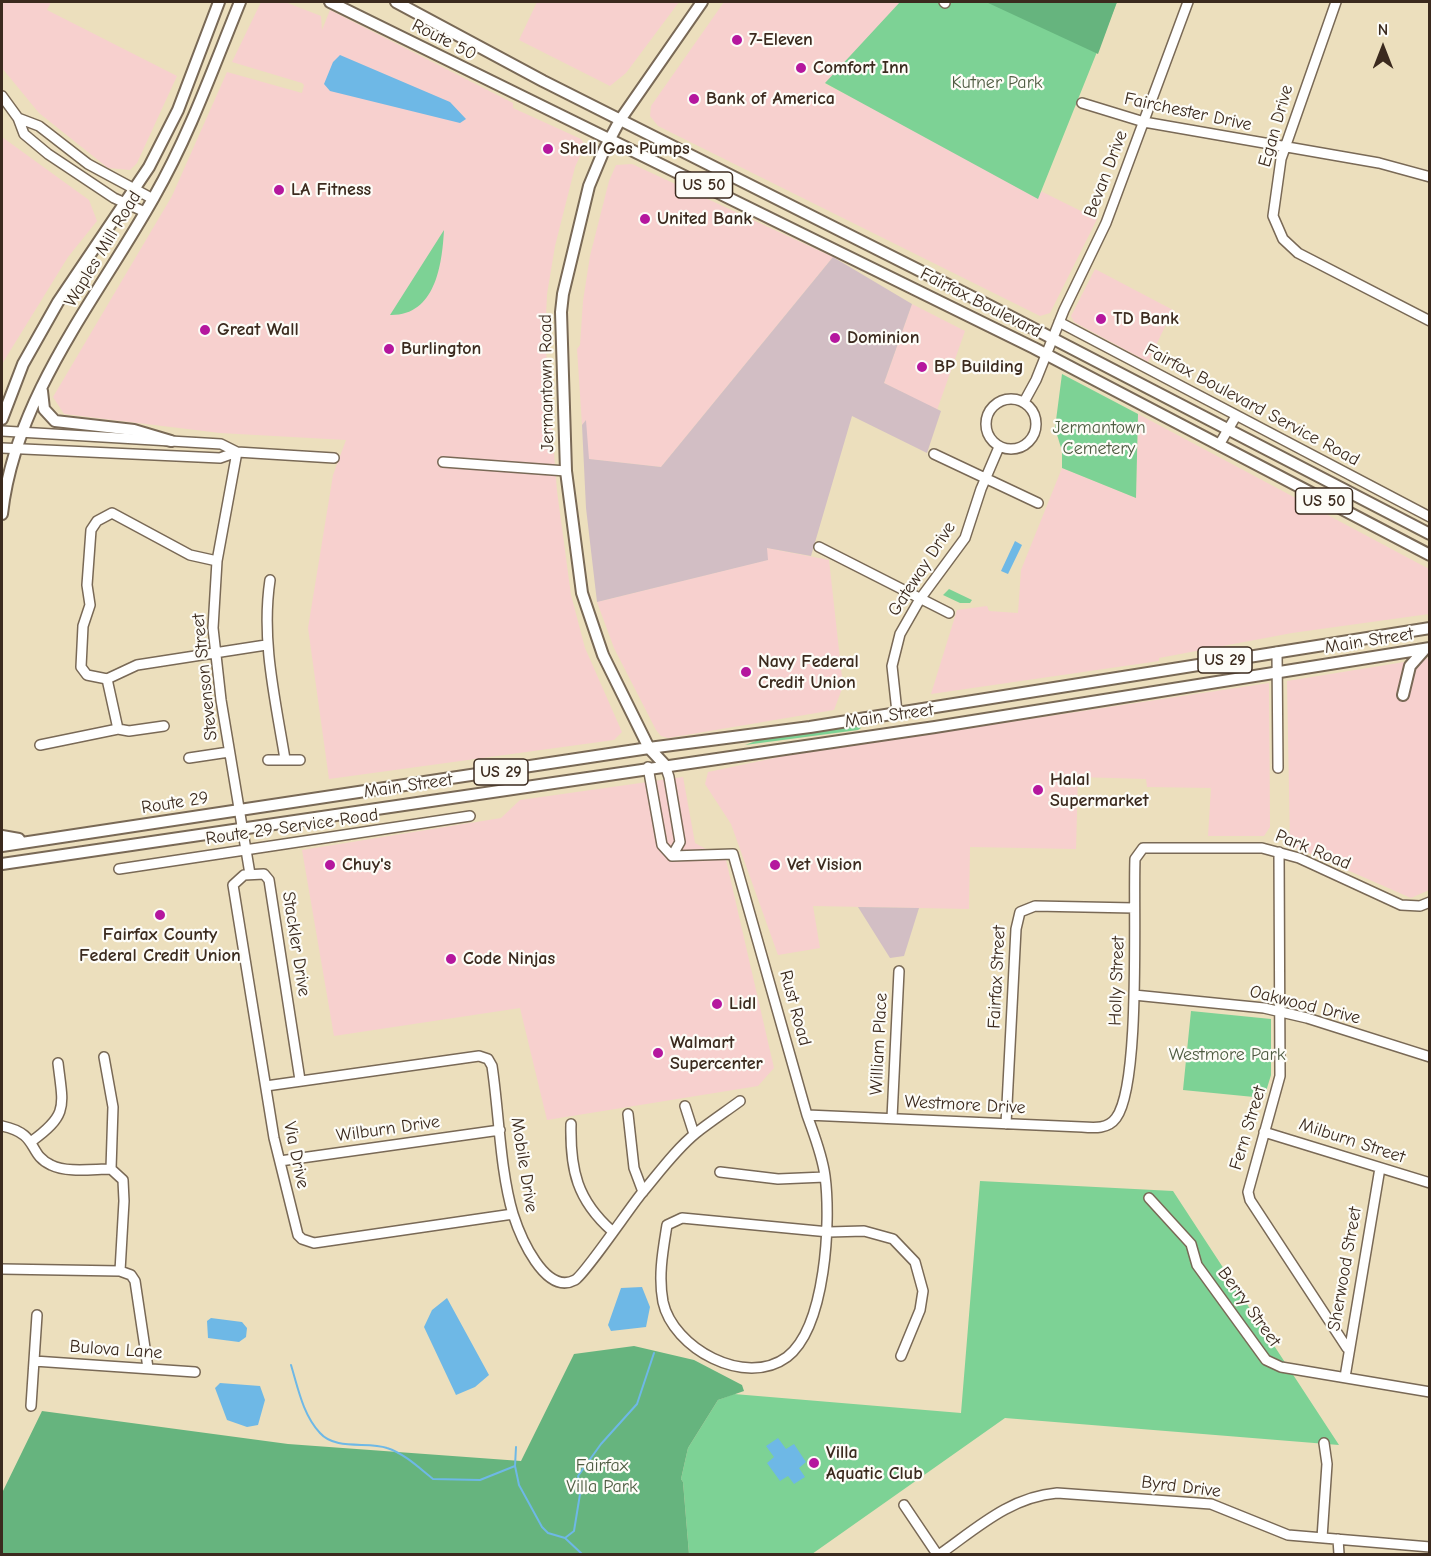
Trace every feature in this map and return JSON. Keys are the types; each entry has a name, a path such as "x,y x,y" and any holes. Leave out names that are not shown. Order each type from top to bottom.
{"main road":[{"name":"Waples Mill Road","path":"2,419 23,364 58,302 135,191 178,110 219,2"},
{"name":"Waples Mill Road","path":"2,514 21,432 81,316 153,199 198,110 240,2"},
{"name":"Route 50","path":"330,2 511,92"},
{"name":"Route 50","path":"396,2 520,68"},
{"name":"Jermantown Road","path":"665,765 649,748 603,655 586,608 566,471 561,328 563,294 589,186 620,120 702,2"},
{"name":"Fairfax Boulevard","path":"520,68 735,179 1052,337 1136,383 1425,532"},
{"name":"Fairfax Boulevard","path":"511,92 1045,353 1430,555"},
{"path":"723,194 735,179"},
{"path":"844,254 856,239"},
{"path":"42,390 44,409 55,421 134,430 171,441"},
{"name":"Main Street","path":"353,794 897,712 1430,628"},
{"path":"1403,695 1410,666 1427,648"},
{"name":"Main Street","path":"352,811 935,727 1427,648"},
{"name":"Jermantown Road","path":"648,767 649,748"},
{"name":"Route 29","path":"2,846 353,794"},
{"name":"Route 29","path":"2,864 352,811"},
{"path":"2,836 21,839 58,838"}],"street":[{"name":"Bevan Drive","path":"1045,353 1106,223 1188,2"},
{"name":"Egan Drive","path":"1336,2 1284,148 1273,216 1283,238 1298,252 1430,321"},
{"path":"2,96 18,118 24,134 48,154 69,171 145,212"},
{"name":"Fairchester Drive","path":"1082,103 1144,123 1379,163 1430,177"},
{"path":"18,118 39,126 88,164 153,199"},
{"name":"Fairfax Boulevard Service Road","path":"1059,322 1428,517"},
{"path":"1024,402 1036,380 1045,353"},
{"path":"1136,383 1144,367"},
{"path":"1017,399 1024,402 1035,415 1035,432 1024,446 1016,449 999,447 988,435 985,427 988,411 1000,400 1017,399"},
{"path":"1219,445 1236,416"},
{"path":"2,430 221,444 237,452"},
{"name":"Gateway Drive","path":"897,712 892,666 900,634 920,599 965,538 985,478 999,447"},
{"path":"2,448 220,458 237,452 334,458"},
{"name":"Stevenson Street","path":"237,452 217,561 213,605 215,654 242,828"},
{"path":"934,454 1038,503"},
{"path":"442,462 566,471"},
{"path":"217,561 190,555 112,513 97,521 91,530 87,585 90,605 83,626 81,666 87,675 106,679 137,665 266,645"},
{"path":"1425,532 1428,517"},
{"path":"819,547 949,613"},
{"path":"270,580 266,608 266,645 285,759"},
{"path":"1276,652 1278,768"},
{"path":"106,679 118,729"},
{"path":"40,745 118,729 129,731 164,726"},
{"path":"189,758 229,752"},
{"path":"268,760 300,760"},
{"path":"648,767 662,845 672,856 680,842 665,765"},
{"name":"Route 29 Service Road","path":"119,869 470,816"},
{"path":"242,828 250,874"},
{"name":"Park Road","path":"1143,848 1262,848 1280,852 1401,905 1420,906 1430,902"},
{"name":"Holly Street","path":"1117,1117 1127,1087 1134,995 1136,859 1143,848"},
{"name":"Fern Street","path":"1280,852 1280,1076 1248,1185 1250,1200 1347,1348"},
{"name":"Rust Road","path":"672,856 733,854 807,1115 819,1145 825,1177 829,1232"},
{"name":"Stackler Drive","path":"250,874 264,874 269,880 300,1080"},
{"name":"Via Drive","path":"250,874 233,885 266,1086 280,1161 297,1230 308,1242 513,1214"},
{"name":"Fairfax Street","path":"1006,1124 1016,929 1020,912 1035,906 1134,908"},
{"name":"William Place","path":"892,1118 899,971"},
{"name":"Oakwood Drive","path":"1134,995 1280,1012 1430,1057"},
{"path":"104,1057 113,1107 111,1170"},
{"name":"Mobile Drive","path":"266,1086 484,1057 492,1066 513,1214 536,1262 552,1279 563,1283 572,1282 581,1275 643,1192 694,1134 740,1101"},
{"path":"32,1141 58,1120 62,1108 58,1063"},
{"path":"685,1106 694,1134"},
{"path":"628,1114 634,1168 643,1192"},
{"name":"Westmore Drive","path":"807,1115 1099,1128 1108,1125 1117,1117"},
{"path":"571,1124 580,1194 595,1216 612,1231"},
{"path":"2,1126 20,1131 32,1141 37,1152 49,1164 60,1168 111,1170 123,1180 120,1271"},
{"name":"Wilburn Drive","path":"280,1161 500,1130"},
{"name":"Milburn Street","path":"1264,1132 1430,1183"},
{"name":"Sherwood Street","path":"1345,1377 1347,1348 1380,1168"},
{"path":"720,1172 777,1179 825,1177"},
{"name":"Berry Street","path":"1149,1198 1191,1244 1197,1265 1217,1289 1261,1356 1281,1367 1430,1392"},
{"path":"829,1232 811,1325 786,1357 754,1368 735,1365 695,1348 677,1332 669,1320 663,1302 660,1278 667,1225 673,1220 682,1218 829,1232 877,1232 903,1246 915,1262 922,1281 922,1301 901,1356"},
{"path":"2,1269 120,1271 131,1275 135,1281 148,1368"},
{"path":"31,1406 37,1315"},
{"name":"Bulova Lane","path":"34,1361 195,1371"},
{"path":"1322,1538 1327,1464 1324,1443"},
{"name":"Byrd Drive","path":"939,1554 1011,1505 1032,1497 1057,1493 1211,1504 1278,1533 1430,1547"},
{"path":"904,1505 939,1554"},
{"path":"1338,1539 1340,1554"}],"shaded area":[{"path":"2,2 51,2 47,10 177,76 137,163 130,170 108,168 39,113 2,68"},
{"path":"261,2 285,2 321,16 322,30 330,10 513,103 513,108 581,139 585,145 575,167 555,246 547,294 545,339 557,491 571,595 585,648 622,732 614,740 329,779 308,628 333,475 346,440 220,433 64,414 53,397 172,196 227,72 302,93 304,85 302,83 232,62"},
{"path":"537,2 679,2 626,73 610,86 519,40"},
{"path":"724,2 904,2 825,84 1097,219 1050,313 1040,316 658,126 650,116 651,106"},
{"path":"2,137 89,200 97,221 68,257 2,364"},
{"path":"632,164 833,257 661,467 588,459 585,421 582,425 577,349 580,345 583,301 590,256 609,181 616,165"},
{"path":"833,257 912,304 884,383 941,411 927,453 852,416 811,556 767,548 768,560 597,602 586,508 582,425 586,420 589,459 661,467"},
{"path":"1095,269 1173,310 1148,362 1074,322 1071,316"},
{"path":"912,304 965,331 937,410 884,383"},
{"path":"1138,414 1429,569 1429,614 1292,633 1159,658 1159,661 931,694 957,610 987,606 989,611 1018,613 1021,570 1062,468 1136,498"},
{"path":"767,548 829,560 843,686 834,710 668,738 661,736 614,648 597,602 767,560"},
{"path":"1429,658 1429,890 1411,898 1290,845 1287,681"},
{"path":"1269,683 1270,827 1264,836 1208,836 1211,788 1147,787 1146,779 1078,777 1076,849 970,847 969,909 813,906 820,948 778,955 731,824 705,784 708,772 784,756"},
{"path":"683,777 695,843 726,860 774,1068 758,1086 547,1120 520,1008 334,1036 302,850 501,818 520,800"},
{"path":"858,907 919,908 904,956 890,958"}],"green space":[{"name":"Kutner Park","path":"900,2 1117,2 1038,199 825,83"},
{"path":"986,2 1117,2 1098,54"},
{"path":"444,230 438,273 426,298 417,307 405,313 390,315"},
{"name":"Jermantown Cemetery","path":"1062,374 1138,414 1136,498 1062,468 1062,451 1055,428"},
{"path":"949,589 972,600 970,603 960,603 943,595"},
{"path":"858,725 861,728 858,730 745,745 764,738"},
{"name":"Westmore Park","path":"1191,1011 1271,1019 1271,1075 1264,1098 1183,1090"},
{"path":"980,1181 1173,1191 1339,1445 1005,1418 812,1554 689,1554 681,1479 688,1448 718,1400 734,1394 961,1413"},
{"name":"Fairfax Villa Park","path":"634,1346 694,1360 742,1385 744,1391 718,1400 688,1448 681,1479 689,1554 2,1554 2,1493 42,1411 288,1444 521,1461 574,1354"}],"water":[{"path":"340,55 450,102 466,119 460,123 330,91 324,84 333,62"},
{"path":"1015,541 1022,545 1008,574 1001,571"},
{"path":"642,1287 650,1307 646,1327 611,1331 608,1325 621,1288"},
{"path":"447,1298 489,1375 475,1387 456,1395 424,1327 432,1310"},
{"path":"211,1318 242,1322 247,1328 246,1337 239,1342 208,1338 207,1321"},
{"path":"220,1383 260,1386 265,1400 258,1425 247,1427 227,1420 215,1388"},
{"path":"778,1438 786,1449 794,1444 806,1462 799,1468 805,1477 794,1484 788,1476 780,1481 767,1463 774,1457 766,1446"}],"waterway":[{"path":"565,1538 574,1531 581,1488 578,1476 601,1444 637,1404 654,1353"},
{"path":"291,1365 305,1410 314,1426 327,1439 343,1444 387,1448 406,1457 433,1479 480,1480 515,1466 519,1485 542,1527 548,1533 565,1538 582,1554"},
{"path":"515,1466 516,1447"}],"place":[{"name":"7-Eleven","path":"737,40"},
{"name":"Comfort Inn","path":"801,68"},
{"name":"Bank of America","path":"694,99"},
{"name":"Shell Gas Pumps","path":"548,149"},
{"name":"LA Fitness","path":"279,190"},
{"name":"United Bank","path":"645,219"},
{"name":"TD Bank","path":"1101,319"},
{"name":"Great Wall","path":"205,330"},
{"name":"Dominion","path":"835,338"},
{"name":"Burlington","path":"389,349"},
{"name":"BP Building","path":"922,367"},
{"name":"Navy Federal Credit Union","path":"746,672"},
{"name":"Halal Supermarket","path":"1038,790"},
{"name":"Chuy's","path":"330,865"},
{"name":"Vet Vision","path":"775,865"},
{"name":"Fairfax County Federal Credit Union","path":"160,915"},
{"name":"Code Ninjas","path":"451,959"},
{"name":"Lidl","path":"717,1004"},
{"name":"Walmart Supercenter","path":"658,1053"},
{"name":"Villa Aquatic Club","path":"814,1463"}]}
